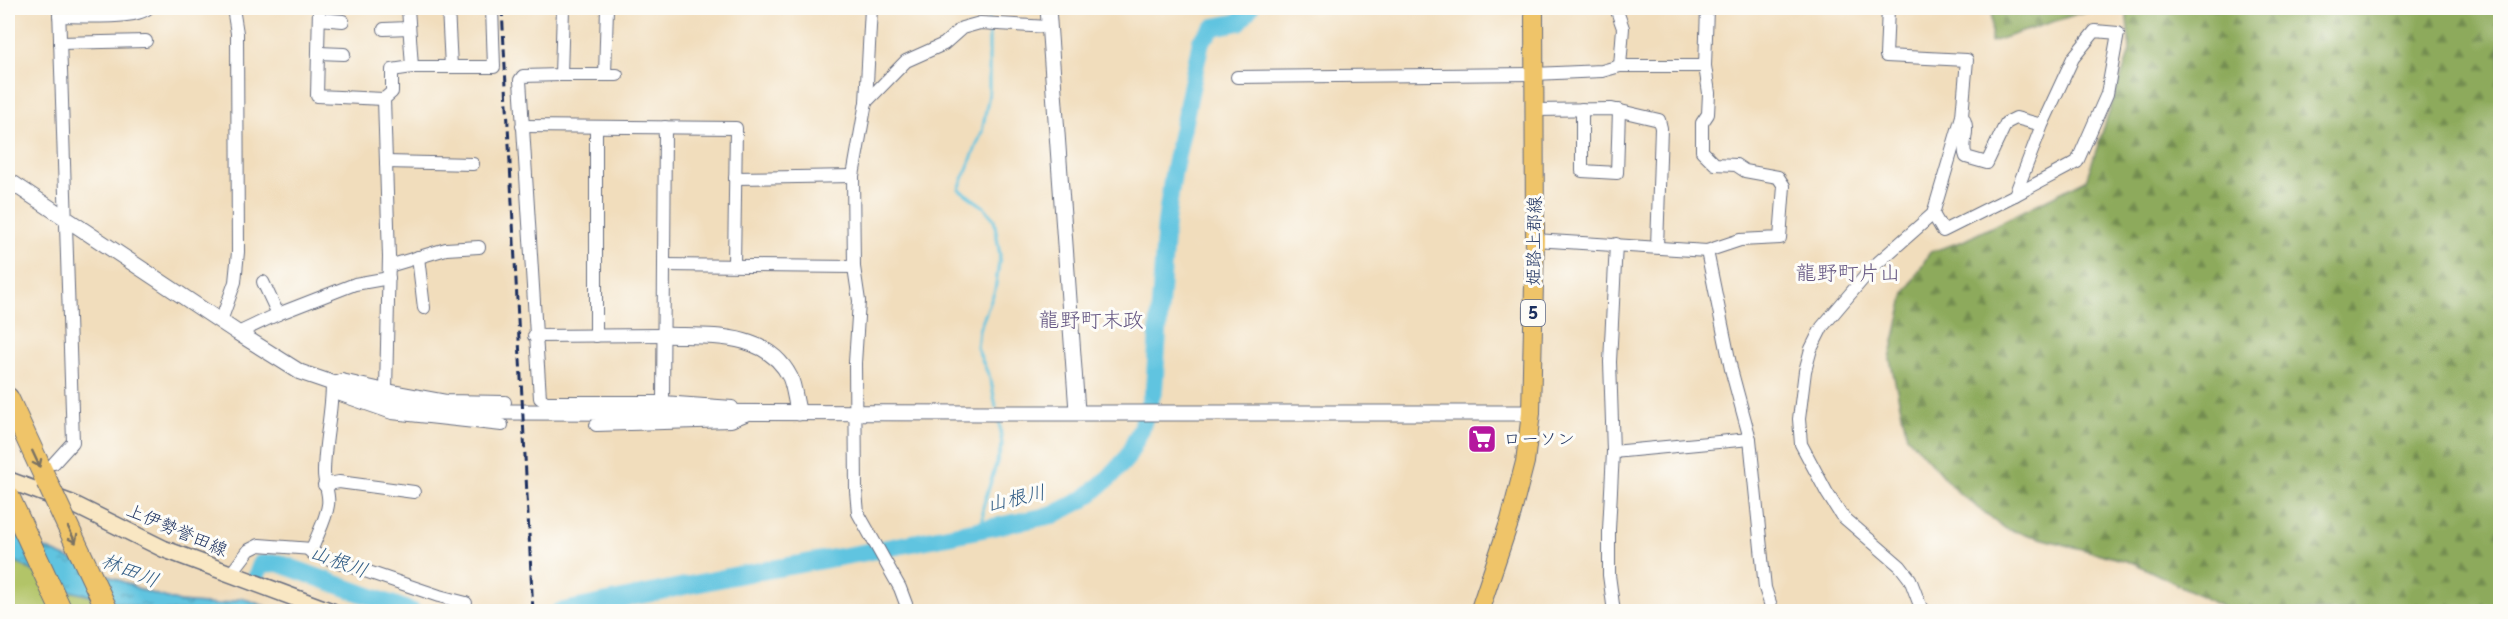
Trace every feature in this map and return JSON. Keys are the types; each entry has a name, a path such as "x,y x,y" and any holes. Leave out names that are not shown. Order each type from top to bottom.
{"highway":[{"path":"8,398 108,612"},
{"path":"8,495 62,612"}],"main road":[{"name":"姫路上郡線","path":"1479,612 1510,520 1525,462 1531,413 1535,240 1534,8"},
{"name":"上伊勢誉田線","path":"8,480 73,504 164,549 333,612"}],"street":[{"path":"54,463 73,442 59,12 132,15 148,8"},
{"path":"221,321 235,282 238,252 237,33 233,8"},
{"path":"408,8 412,67"},
{"path":"448,8 451,67"},
{"path":"343,21 319,13 316,96 384,99 392,92 392,70 412,67 494,67 492,8"},
{"path":"561,75 563,8"},
{"path":"607,8 611,75 523,76 520,80 534,336 540,398 546,402 663,402 735,407 749,414"},
{"path":"871,8 866,102 853,176 854,267 859,300 855,363 858,513 900,588 909,612"},
{"path":"1048,8 1077,411"},
{"path":"1617,8 1623,28 1620,66"},
{"path":"1535,240 1707,251 1740,240 1780,238 1784,186 1778,177 1745,171 1736,165 1715,164 1702,151 1702,123 1708,114 1709,93 1705,66 1707,8"},
{"path":"1888,8 1886,56 1967,60 1962,116 1933,214 1873,267 1822,327 1811,349 1805,371 1799,418 1801,444 1827,494 1841,515 1900,566 1910,579 1920,608 1926,612"},
{"path":"866,102 906,61 944,44 962,28 980,23 1049,27"},
{"path":"384,28 409,28"},
{"path":"1933,214 1942,231 2015,195 2077,162 2107,94 2118,33 2096,31 2073,58 2061,80 2015,195"},
{"path":"60,43 146,41"},
{"path":"318,53 344,54"},
{"path":"1237,77 1534,74 1602,71 1620,66 1705,66"},
{"path":"384,99 389,272 386,390"},
{"path":"1582,109 1582,171 1617,173 1619,110"},
{"path":"1534,110 1619,110 1659,120 1661,128 1657,247"},
{"path":"1962,116 1967,122 1968,132 1964,152 1966,157 1983,163 1991,159 2006,123 2016,118 2042,125"},
{"path":"522,126 736,128 734,265"},
{"path":"596,336 597,127"},
{"path":"663,402 665,127"},
{"path":"386,162 473,164"},
{"path":"735,178 853,176"},
{"path":"8,180 237,333 300,372 332,388 392,413 502,425"},
{"path":"1614,612 1609,530 1613,452 1610,362 1616,244"},
{"path":"237,333 278,314 389,272 418,257 447,249 479,247"},
{"path":"1707,251 1731,369 1750,439 1766,588 1773,612"},
{"path":"418,257 424,308"},
{"path":"664,265 854,267"},
{"path":"263,282 278,314"},
{"path":"534,336 664,335 746,340 765,350 779,362 790,377 799,413"},
{"path":"230,575 249,550 259,545 312,549 328,506 329,495 324,485 323,470 332,388 342,380 446,401 505,402"},
{"path":"332,388 386,401 458,412 1531,413"},
{"path":"596,425 731,421 749,414"},
{"path":"1613,452 1750,439"},
{"path":"324,485 339,482 414,492"},
{"path":"308,549 312,553 466,603"}],"green space":[{"path":"1992,8 2106,8 2080,13 1991,42"},
{"path":"2126,8 2500,8 2500,611 2231,611 2134,563 2006,529 1955,490 1907,436 1890,359 1905,293 1930,252 1963,241 2086,180 2130,51"},
{"path":"8,557 66,590 153,611 8,611"}],"water":[{"path":"8,532 142,590 180,602 218,605 242,598 279,611 153,611 66,590 8,557"}],"waterway":[{"path":"988,8 989,19"},
{"name":"山根川","path":"559,612 738,575 1053,515 1084,499 1110,477 1127,458 1141,429 1154,389 1166,222 1173,174 1201,41 1214,27 1239,22 1250,8"},
{"path":"989,26 989,94 982,132 959,189 984,207 994,219 1000,256 995,290 979,330 977,348 991,381 996,407"},
{"path":"983,528 983,507 1002,445 999,419"},
{"name":"山根川","path":"257,575 261,564 278,563 413,612"}],"railway":[{"path":"502,8 533,612"}],"place":[{"name":"ローソン","path":"1482,439"}],"district":[{"name":"龍野町片山","path":"1848,273"},
{"name":"龍野町末政","path":"1091,320"}],"water label":[{"name":"林田川","path":"130,570"}]}
